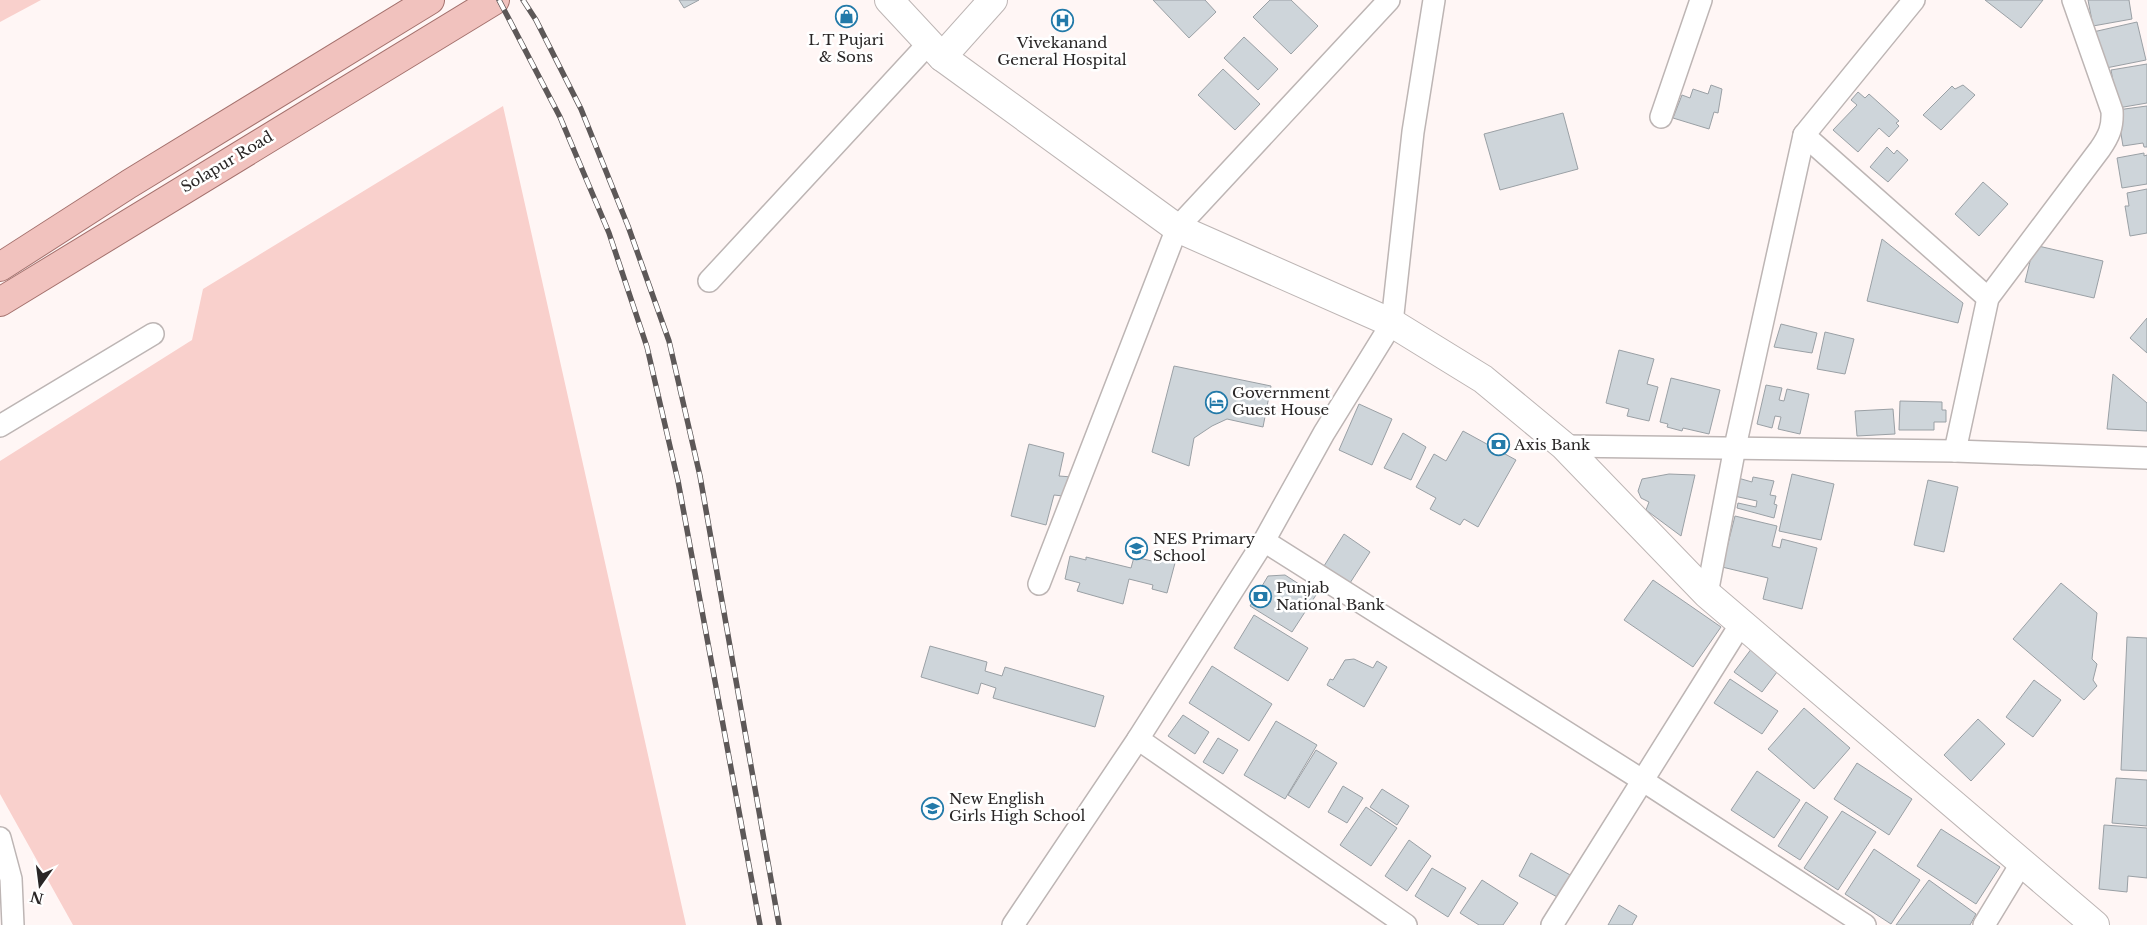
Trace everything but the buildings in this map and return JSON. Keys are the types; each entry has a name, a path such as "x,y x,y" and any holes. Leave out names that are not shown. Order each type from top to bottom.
{"main road":[{"name":"Solapur Road","path":"0,267 129,184 430,0"},
{"name":"Solapur Road","path":"0,302 495,0"}],"street":[{"path":"889,0 935,50 1177,228 1392,323 1483,379 1564,446 1707,594 1742,622 2021,864 2095,925"},
{"path":"1039,584 1177,228 1389,0"},
{"path":"1013,925 1138,740 1264,541 1328,425 1392,323 1414,132 1434,0"},
{"path":"1661,117 1701,0"},
{"path":"1707,594 1735,448 1804,135 1914,0"},
{"path":"1955,451 1988,298 2100,149 2109,136 2113,124 2112,111 2073,0"},
{"path":"709,281 935,50 987,2"},
{"path":"1804,135 1988,298"},
{"path":"0,426 153,334"},
{"path":"1564,446 1955,451 2147,458"},
{"path":"1264,541 1642,780 1865,925"},
{"path":"1552,925 1742,622"},
{"path":"1138,740 1406,925"},
{"path":"0,838 11,879 12,925"},
{"path":"1984,925 2021,864"}],"shaded area":[{"path":"0,0 41,0 0,22"},
{"path":"503,106 686,925 73,925 0,794 0,461 192,340 203,289"}],"railway":[{"path":"499,0 560,117 609,233 647,347 678,481 760,925"},
{"path":"523,0 536,20 581,109 628,226 669,341 700,476 779,925"}],"place":[{"name":"L T Pujari & Sons","path":"846,17"},
{"name":"Vivekanand General Hospital","path":"1062,20"},
{"name":"Government Guest House","path":"1216,402"},
{"name":"Axis Bank","path":"1498,445"},
{"name":"NES Primary School","path":"1137,548"},
{"name":"Punjab National Bank","path":"1260,597"},
{"name":"New English Girls High School","path":"933,808"}]}
